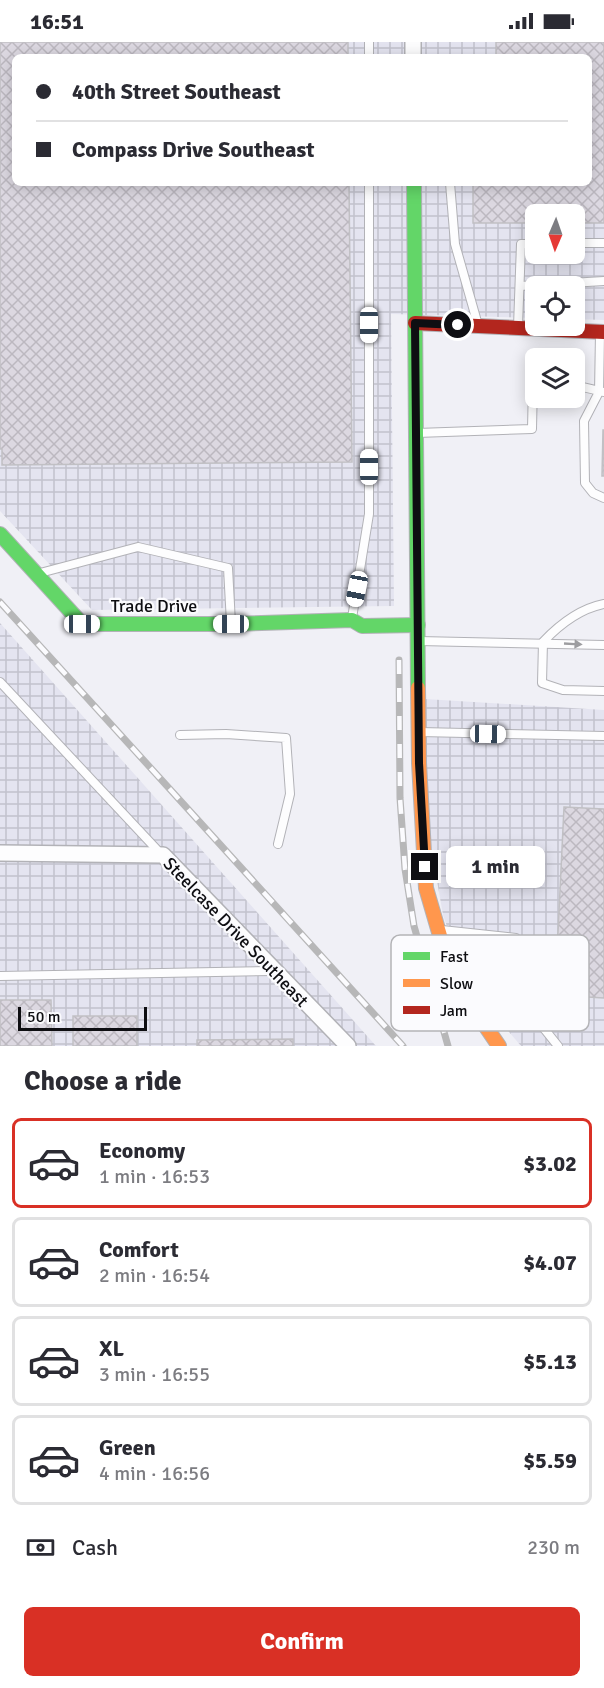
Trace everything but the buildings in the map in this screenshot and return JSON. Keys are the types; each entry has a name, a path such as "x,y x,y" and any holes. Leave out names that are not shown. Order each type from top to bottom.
{"street":[{"path":"414,186 419,732 426,888 439,935"},
{"path":"415,323 602,332"},
{"name":"Trade Drive","path":"0,534 82,624 231,624 351,620 363,626 418,624"},
{"name":"Steelcase Drive Southeast","path":"0,853 163,855 348,1046"},
{"path":"489,1031 499,1046"}],"lane":[{"path":"351,620 369,514 369,186"},
{"path":"450,186 455,244 479,326"},
{"path":"585,243 604,243"},
{"path":"518,328 521,244 525,244"},
{"path":"520,286 604,280"},
{"path":"602,332 601,392 584,421 585,483 593,493 604,498"},
{"path":"585,388 601,392"},
{"path":"416,434 532,429 534,408"},
{"path":"36,574 138,547 228,568 231,624"},
{"path":"604,604 590,607 558,626 543,642 542,682 562,690 604,691"},
{"path":"418,641 604,645"},
{"path":"0,682 163,855"},
{"path":"419,732 604,736"},
{"path":"180,735 226,734 286,738 290,794 278,844"},
{"path":"438,930 487,935"},
{"path":"0,975 273,971"},
{"path":"546,1031 558,1046"}],"shaded area":[{"path":"0,42 604,42 604,320 585,319 585,276 525,276 525,318 391,314 394,606 92,610 0,511"},
{"path":"0,623 376,1046 0,1046"},
{"path":"425,699 604,710 604,1046 521,1046 508,1031 589,1031 589,935 450,935 443,915 426,818"}],"railway":[{"path":"0,602 403,1046"},
{"path":"399,660 400,798 405,869 417,935"},
{"path":"444,1031 448,1046"}],"traffic: fast":[{"path":"414,186 418,688"},
{"path":"0,534 82,624 231,624 352,620 362,626 418,625"}],"traffic: slow":[{"path":"418,688 419,763 426,888 440,935"},
{"path":"489,1031 499,1046"}],"traffic: jam":[{"path":"415,323 604,332"}],"route":[{"path":"425,867 419,763 415,323 458,325"}]}
